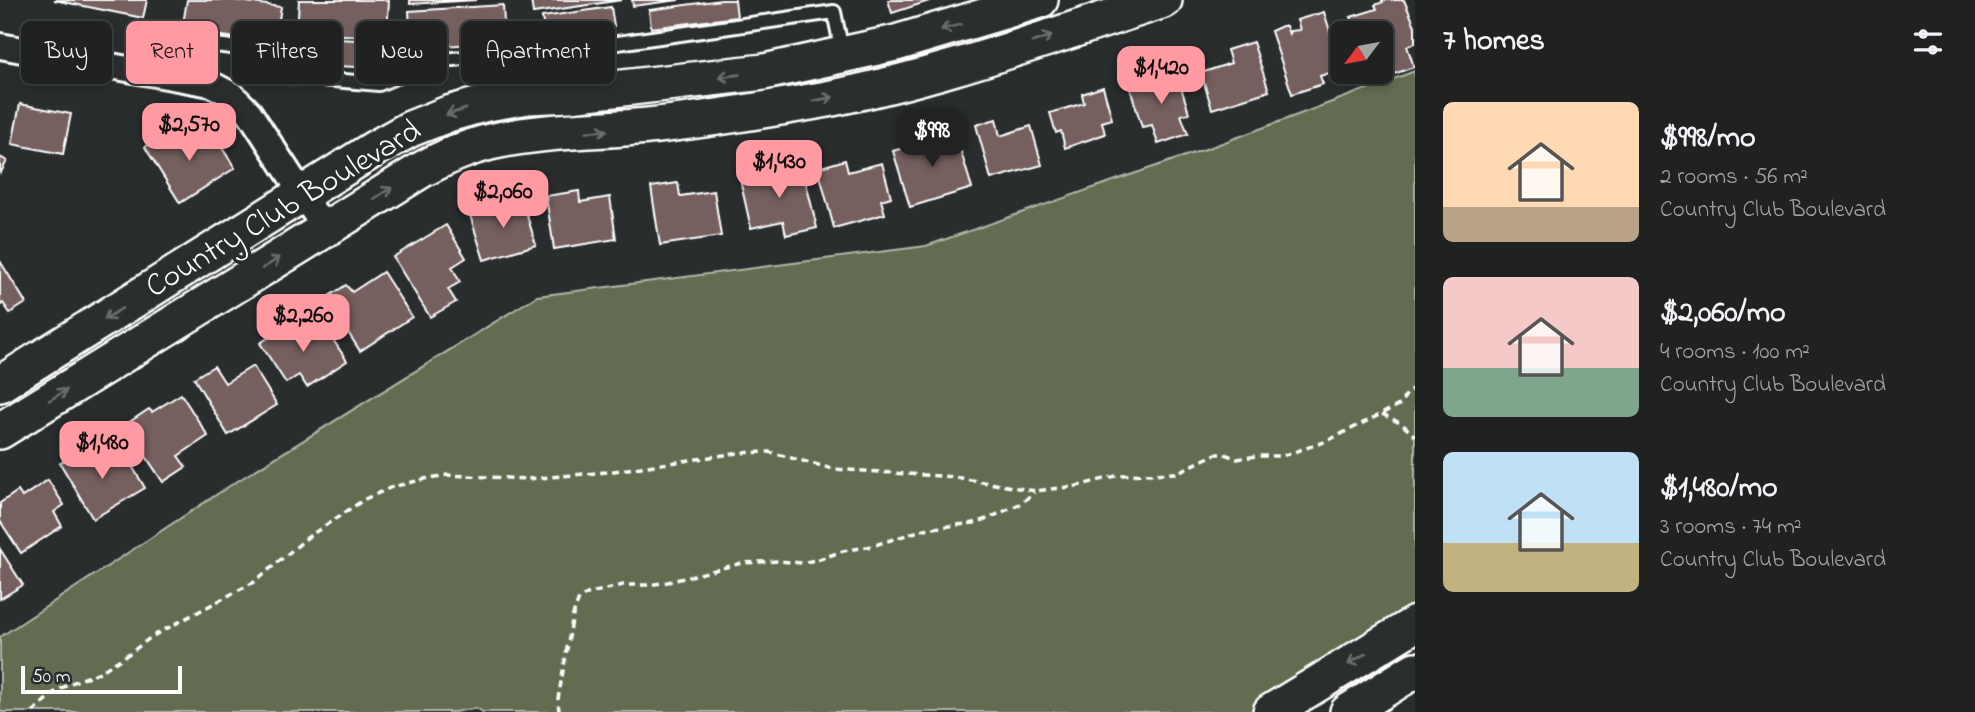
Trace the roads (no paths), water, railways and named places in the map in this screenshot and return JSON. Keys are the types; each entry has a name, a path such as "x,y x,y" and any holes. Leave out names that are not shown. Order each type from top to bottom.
{"main road":[{"name":"Country Club Boulevard","path":"0,384 374,149 448,114 528,96 764,72 915,37 1040,0"},
{"name":"Country Club Boulevard","path":"0,431 443,158 489,142 514,138 650,126 824,99 925,75 1147,3"},
{"path":"915,37 925,75"},
{"path":"1272,712 1404,630 1415,671 1348,712"}],"street":[{"path":"0,46 126,69"},
{"path":"211,84 232,95 249,112 325,229"}],"lane":[{"path":"561,94 555,52 834,12 843,55"},
{"path":"218,45 261,51 286,76 379,84 434,61 492,55 499,101"}]}
